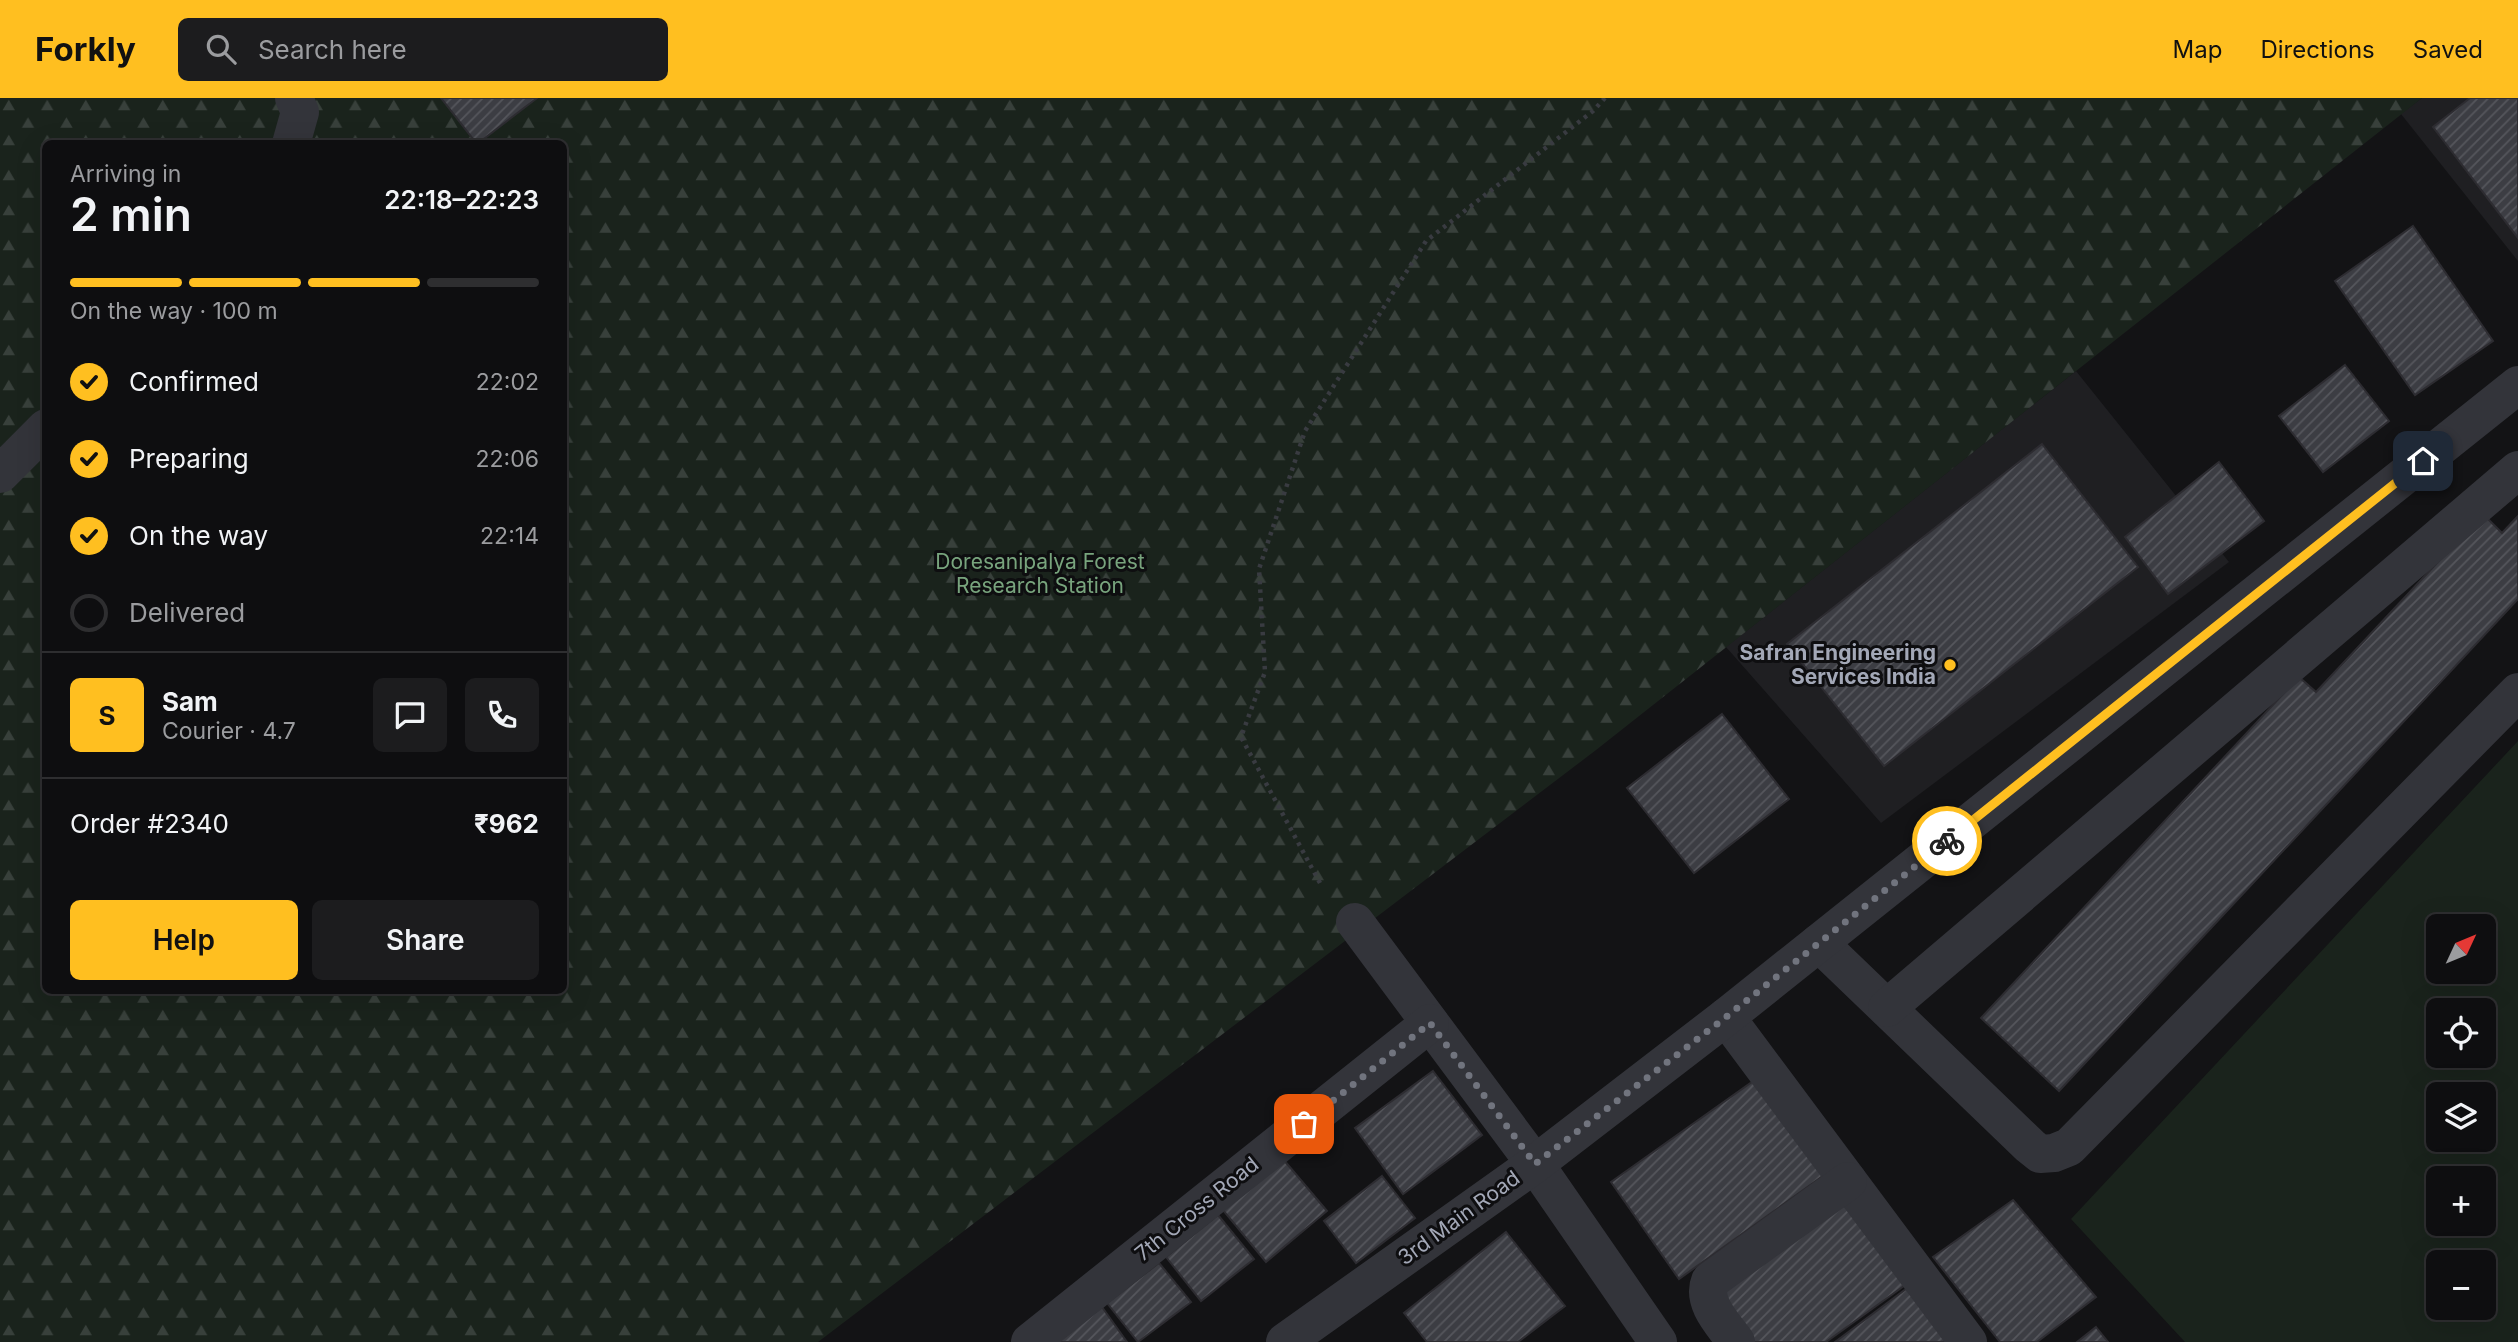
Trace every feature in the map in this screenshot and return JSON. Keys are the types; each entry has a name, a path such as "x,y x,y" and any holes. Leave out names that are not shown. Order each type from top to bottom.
{"street":[{"path":"292,140 300,112 294,98"},
{"name":"3rd Main Road","path":"1286,1342 1535,1164 1726,1017 2518,384"},
{"path":"0,474 42,432"},
{"path":"1887,1008 2518,470"},
{"path":"1819,943 2040,1154 2054,1153 2069,1147 2518,692"},
{"path":"1355,922 1535,1164 1658,1342"},
{"path":"1726,1017 1968,1342"},
{"name":"7th Cross Road","path":"1030,1342 1430,1023"},
{"path":"1737,1342 1708,1300 1706,1289 1710,1281 1848,1181"}],"path":[{"path":"1320,883 1241,737 1265,672 1259,569 1305,430 1426,241 1593,111 1605,98"}],"shaded area":[{"path":"2422,98 2518,98 2518,261 2401,114"},
{"path":"2076,371 2229,562 1881,823 1726,647"}],"green space":[{"name":"Doresanipalya Forest Research Station","path":"0,98 2422,98 1596,750 818,1342 0,1342"},
{"path":"2518,741 2518,1342 2185,1342 2071,1219"}],"building":[{"path":"441,98 537,98 482,140 474,140"},
{"path":"2470,98 2518,98 2518,238 2433,127"},
{"path":"2413,226 2493,341 2415,395 2335,281"},
{"path":"2345,365 2389,421 2323,472 2279,416"},
{"path":"2042,444 2138,567 1884,766 1787,644"},
{"path":"2219,462 2264,521 2168,594 2125,537"},
{"path":"2483,514 2502,533 2518,516 2518,599 2059,1091 1981,1018 2299,677 2316,692"},
{"path":"1722,714 1789,799 1694,873 1627,788"},
{"path":"1433,1071 1482,1135 1403,1194 1355,1128"},
{"path":"1759,1077 1827,1173 1679,1279 1611,1182"},
{"path":"1283,1159 1327,1211 1266,1262 1222,1209"},
{"path":"1382,1176 1415,1218 1356,1263 1324,1221"},
{"path":"1846,1197 1908,1283 1826,1342 1747,1342 1712,1294"},
{"path":"2013,1200 2096,1297 2037,1342 2000,1342 1933,1257"},
{"path":"1218,1215 1254,1259 1201,1301 1166,1257"},
{"path":"1506,1232 1565,1306 1518,1342 1427,1342 1404,1313"},
{"path":"1159,1263 1191,1302 1138,1342 1107,1303"},
{"path":"1910,1286 1951,1342 1835,1342"},
{"path":"1102,1307 1127,1342 1054,1342"},
{"path":"2096,1327 2108,1342 2077,1342"}],"way so far":[{"path":"1304,1124 1430,1023 1535,1164 1726,1017 1947,841"}],"place":[{"name":"Safran Engineering Services India","path":"1950,665"}],"route":[{"path":"1947,841 2423,461"}]}
